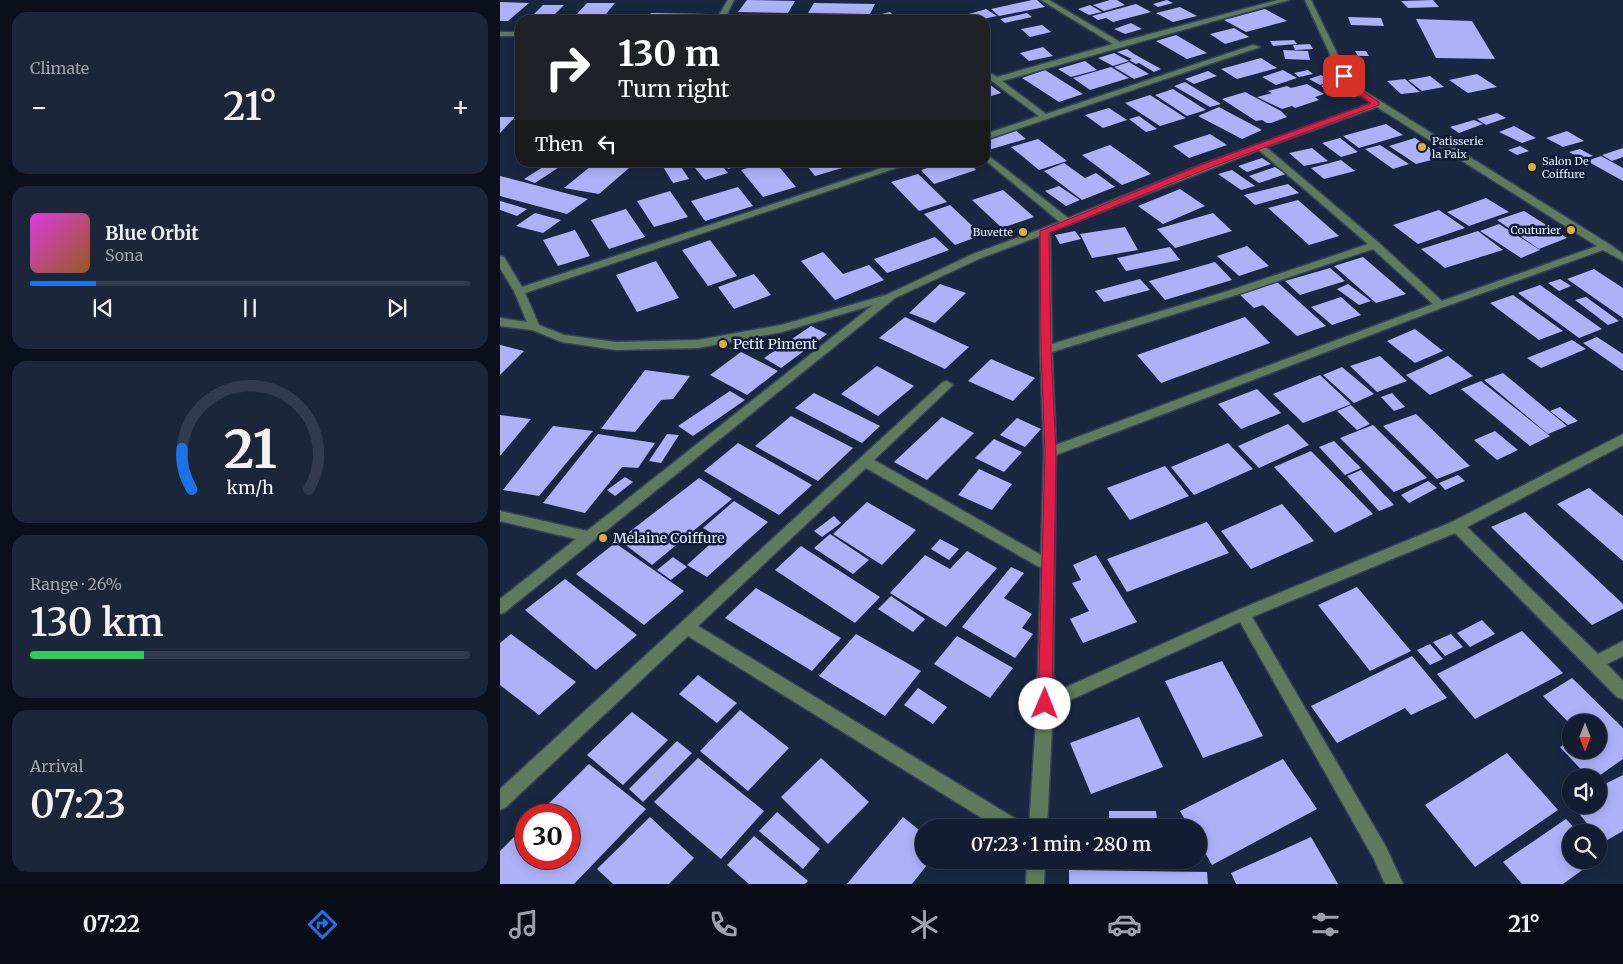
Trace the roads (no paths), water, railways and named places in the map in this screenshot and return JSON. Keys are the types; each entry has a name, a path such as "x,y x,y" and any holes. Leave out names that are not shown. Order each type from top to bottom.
{"street":[{"path":"723,15 731,0"},
{"path":"1044,0 1119,45"},
{"path":"997,80 1286,0"},
{"path":"1308,0 1344,76 1353,88 1623,258"},
{"path":"500,34 515,34"},
{"path":"990,135 1256,47"},
{"path":"990,75 1045,117"},
{"path":"500,322 534,327 562,338 616,346 698,344 782,328 891,296 977,256 1260,146 1376,104"},
{"path":"1260,146 1375,245 1440,305"},
{"path":"990,160 1066,222"},
{"path":"519,292 895,167"},
{"path":"1039,819 1045,704 1050,452 1046,350 1045,231"},
{"path":"1046,350 1232,293 1375,245"},
{"path":"1050,452 1440,305 1605,246"},
{"path":"500,259 519,292 524,308 534,327"},
{"path":"500,608 891,296"},
{"path":"500,801 947,385"},
{"path":"1045,704 1243,614 1457,526 1623,439"},
{"path":"865,461 1047,565"},
{"path":"500,516 590,536"},
{"path":"1457,526 1623,692"},
{"path":"1243,614 1380,853 1394,884"},
{"path":"687,627 1000,819"},
{"path":"1596,663 1623,648"},
{"path":"1035,884 1036,869"}],"place":[{"name":"Patisserie la Paix","path":"1422,147"},
{"name":"Salon De Coiffure","path":"1532,167"},
{"name":"Couturier","path":"1571,230"},
{"name":"Buvette","path":"1023,232"},
{"name":"Petit Piment","path":"723,344"},
{"name":"Melaine Coiffure","path":"603,538"}]}
